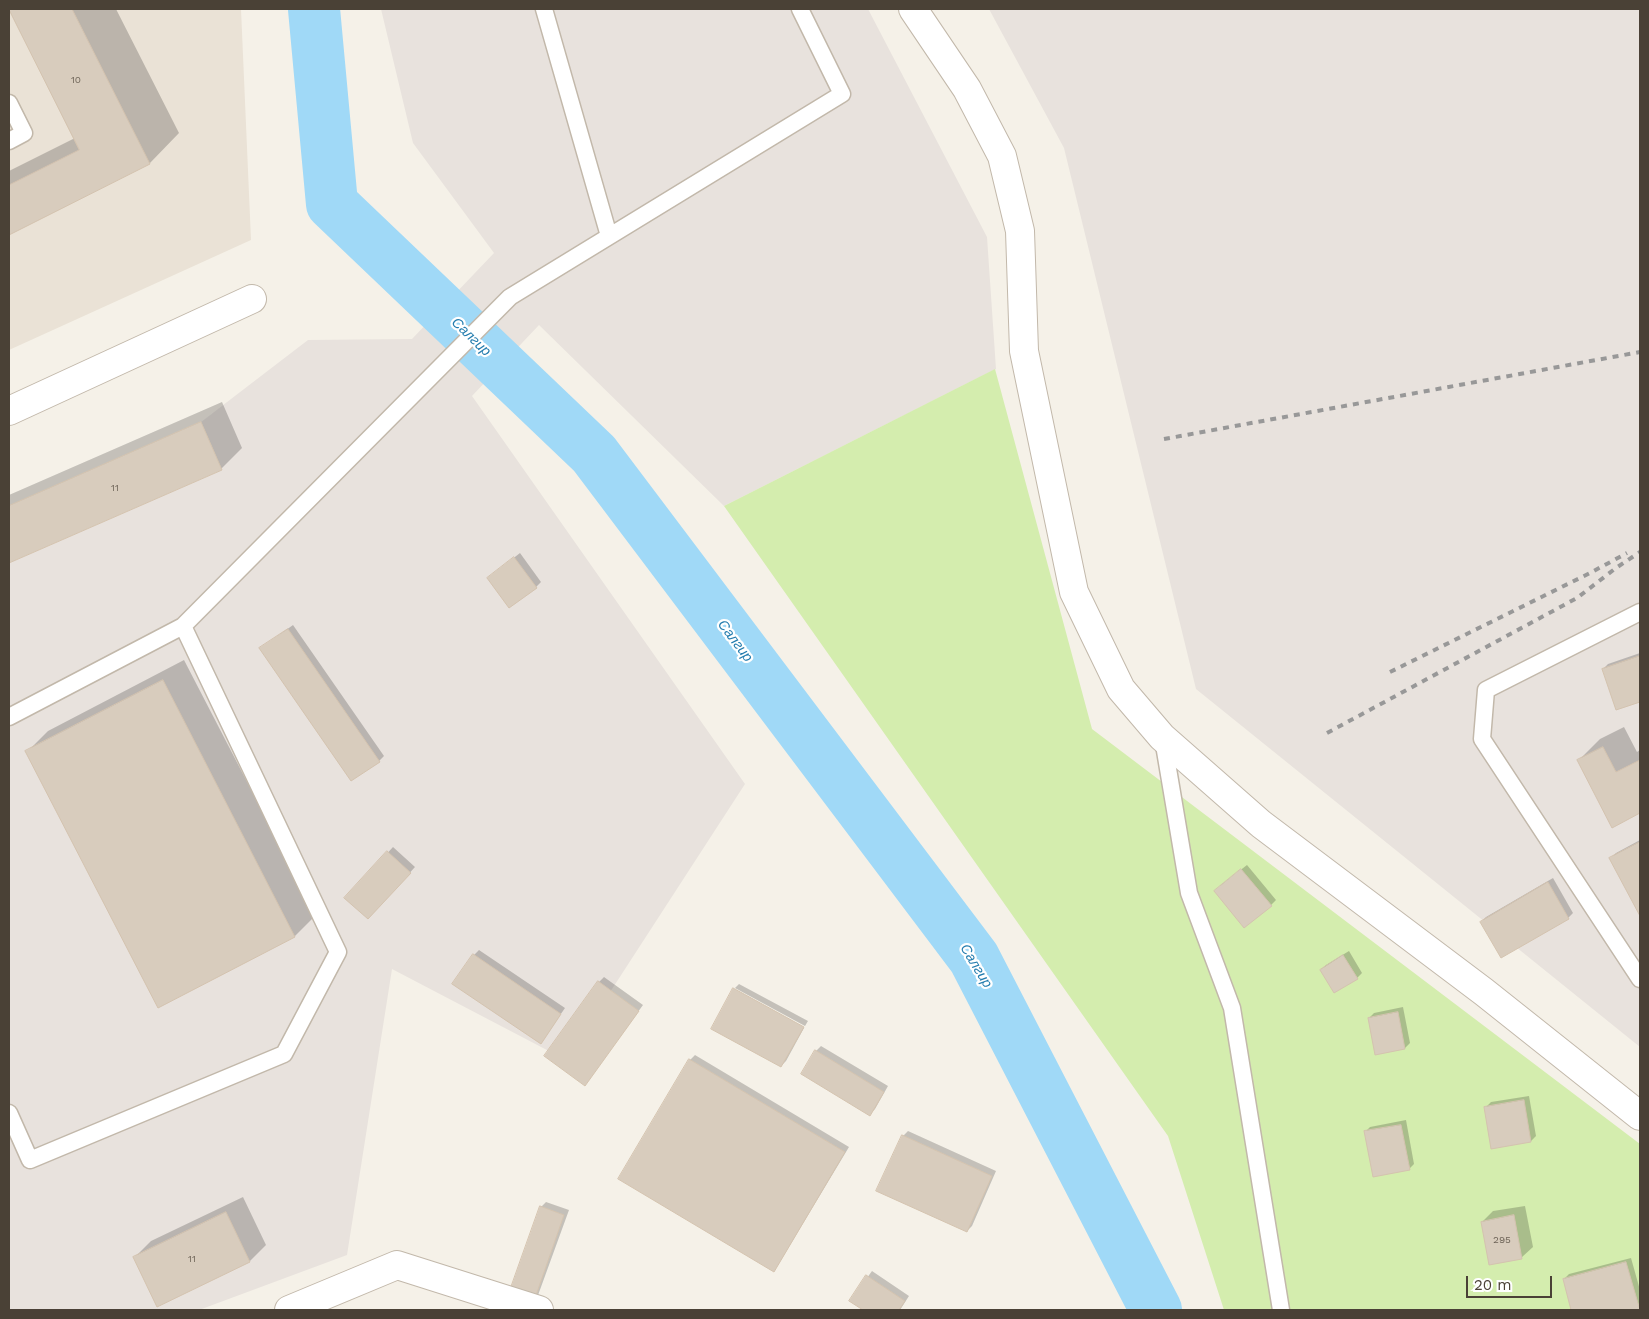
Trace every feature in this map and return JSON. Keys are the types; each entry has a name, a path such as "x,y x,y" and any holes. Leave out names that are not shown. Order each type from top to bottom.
{"street":[{"path":"913,9 967,88 1002,156 1020,231 1024,350 1074,592 1121,689 1162,737 1261,824 1484,992 1640,1116"},
{"path":"9,411 252,298"},
{"path":"289,1310 397,1265 539,1310"}],"lane":[{"path":"544,9 609,236"},
{"path":"9,717 183,626 510,297 842,94 800,9"},
{"path":"9,102 24,133 9,141"},
{"path":"1640,612 1486,690 1482,738 1640,979"},
{"path":"9,1113 30,1160 284,1054 338,952 183,626"},
{"path":"1162,737 1189,893 1232,1008 1281,1310"}],"shaded area":[{"path":"9,9 241,9 251,240 9,350"},
{"path":"381,9 868,9 987,237 996,369 724,506 539,325 472,396 745,784 566,1060 392,969 347,1255 199,1310 9,1310 9,563 222,470 201,422 308,340 412,339 494,253 413,143"},
{"path":"989,9 1640,9 1640,1047 1196,689 1064,148"}],"green space":[{"path":"995,369 1092,729 1640,1144 1640,1310 1224,1310 1168,1136 724,506"}],"building":[{"path":"9,9 72,9 150,164 9,235 9,185 79,150"},
{"path":"201,422 222,470 9,563 9,506"},
{"path":"514,557 537,588 509,608 487,578"},
{"path":"288,629 380,762 351,781 259,648"},
{"path":"1640,656 1640,702 1616,710 1602,669"},
{"path":"163,680 295,937 158,1008 25,751"},
{"path":"1603,747 1616,772 1640,760 1640,813 1612,828 1577,760"},
{"path":"1640,842 1640,916 1609,858"},
{"path":"387,851 411,873 368,919 344,898"},
{"path":"1241,869 1272,906 1244,928 1214,891"},
{"path":"1548,882 1569,919 1501,958 1480,922"},
{"path":"473,954 561,1014 541,1044 452,984"},
{"path":"1343,955 1358,979 1334,993 1320,970"},
{"path":"598,981 639,1011 585,1086 544,1056"},
{"path":"733,988 804,1027 781,1067 711,1029"},
{"path":"1398,1012 1405,1049 1375,1055 1368,1018"},
{"path":"815,1050 884,1092 870,1116 801,1074"},
{"path":"689,1059 845,1152 774,1272 618,1179"},
{"path":"1524,1100 1531,1142 1491,1149 1484,1107"},
{"path":"1401,1125 1410,1170 1373,1177 1364,1131"},
{"path":"902,1135 992,1176 967,1232 876,1191"},
{"path":"540,1206 564,1215 533,1304 508,1296"},
{"path":"226,1212 250,1262 157,1307 133,1257"},
{"path":"1514,1215 1522,1259 1489,1265 1481,1222"},
{"path":"1626,1262 1640,1310 1571,1310 1563,1279"},
{"path":"866,1275 905,1301 899,1310 863,1310 849,1301"}],"waterway":[{"name":"Салгир","path":"314,9 332,204 594,454 974,958 1156,1310"}],"railway":[{"path":"1164,439 1640,352"},
{"path":"1327,733 1577,598 1640,552"},
{"path":"1390,672 1627,553"}]}
